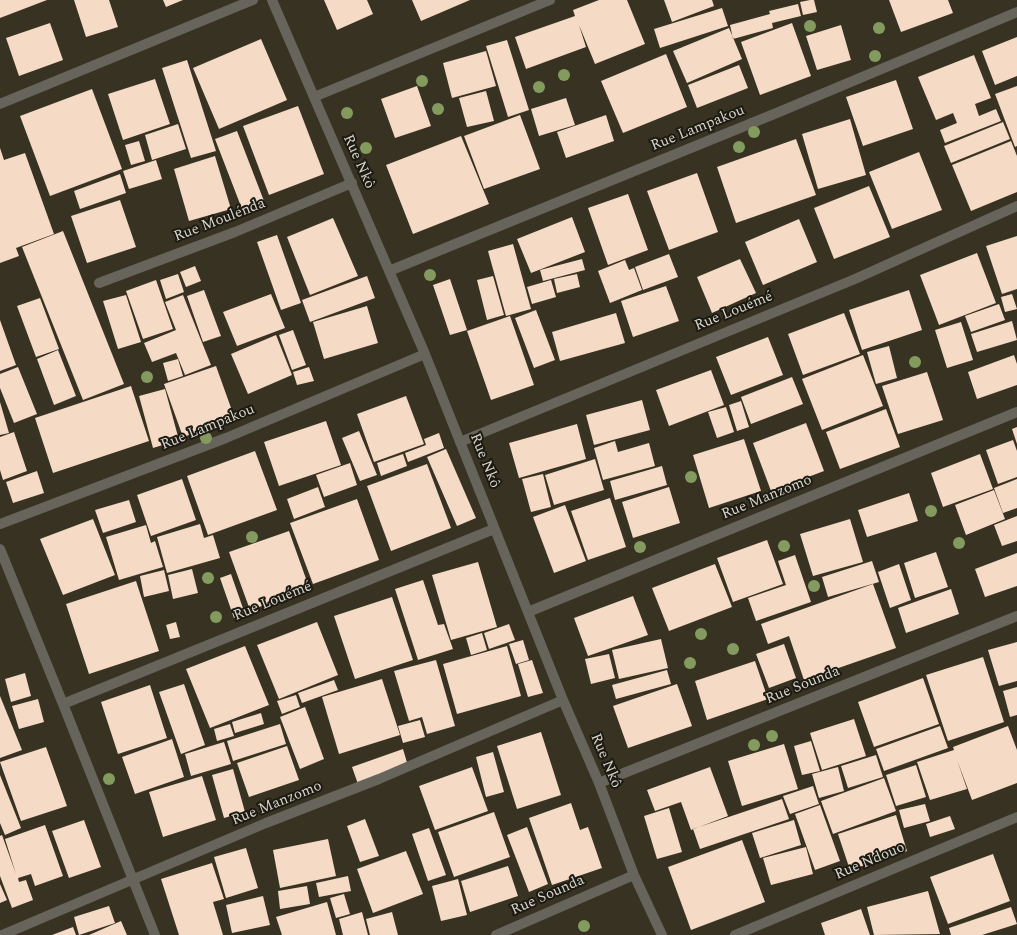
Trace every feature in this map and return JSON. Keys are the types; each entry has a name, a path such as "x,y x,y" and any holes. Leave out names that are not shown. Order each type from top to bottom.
{"street":[{"path":"0,104 253,0"},
{"name":"Rue Nkô","path":"272,0 426,354 494,529 563,700 599,783 634,875 662,935"},
{"path":"314,97 550,0"},
{"name":"Rue Lampakou","path":"389,270 780,112 1017,12"},
{"name":"Rue Moulénda","path":"99,283 235,232 352,184"},
{"name":"Rue Louémé","path":"460,442 855,279 1017,206"},
{"name":"Rue Lampakou","path":"0,524 226,438 426,354"},
{"name":"Rue Manzomo","path":"528,612 1017,412"},
{"name":"Rue Louémé","path":"64,704 494,529"},
{"path":"0,549 64,704 155,935"},
{"name":"Rue Sounda","path":"599,783 1017,616"},
{"name":"Rue Manzomo","path":"2,935 266,823 379,779 563,700"},
{"name":"Rue Ndouo","path":"735,935 1017,817"},
{"name":"Rue Sounda","path":"496,935 634,875"}],"building":[{"path":"0,0 47,0 0,18"},
{"path":"74,0 109,0 118,27 86,37"},
{"path":"163,0 183,0 166,7"},
{"path":"324,0 367,0 373,14 337,30"},
{"path":"412,0 470,0 421,21"},
{"path":"599,0 627,0 645,44 595,64 579,25 586,47 526,69 515,37 575,16 573,10"},
{"path":"664,0 712,0 714,6 672,22"},
{"path":"814,0 817,12 803,15 800,2"},
{"path":"889,0 948,0 953,13 901,32"},
{"path":"798,4 801,16 772,23 773,28 733,39 730,25 770,14 769,11"},
{"path":"722,8 728,26 660,48 654,29"},
{"path":"50,23 63,60 19,76 6,38"},
{"path":"792,23 811,76 760,95 741,42"},
{"path":"841,25 851,60 817,70 806,36"},
{"path":"729,28 742,59 687,83 673,51"},
{"path":"1017,37 1017,76 995,85 982,51"},
{"path":"261,39 287,100 219,129 193,68"},
{"path":"507,40 529,110 508,117 486,46"},
{"path":"486,51 496,86 452,98 443,63"},
{"path":"666,54 687,107 623,133 601,81"},
{"path":"974,55 991,98 975,104 979,116 996,109 1001,121 945,143 940,130 957,123 953,113 936,120 918,77"},
{"path":"187,60 216,151 191,158 162,68"},
{"path":"739,65 748,88 697,108 688,85"},
{"path":"155,79 170,124 123,140 108,94"},
{"path":"896,80 913,129 863,146 846,97"},
{"path":"417,86 431,126 395,138 381,99"},
{"path":"1017,86 1017,146 1015,147 995,94"},
{"path":"92,89 122,169 50,196 20,116"},
{"path":"486,91 494,121 467,127 459,98"},
{"path":"566,98 575,125 539,136 531,109"},
{"path":"298,106 324,174 269,195 243,126"},
{"path":"520,115 540,169 484,189 464,136"},
{"path":"606,115 614,141 566,158 557,132"},
{"path":"850,119 866,175 818,189 802,134"},
{"path":"1003,122 1010,139 951,163 944,146"},
{"path":"178,124 186,149 152,160 145,135"},
{"path":"237,131 264,201 242,209 215,139"},
{"path":"461,136 489,204 413,234 386,165"},
{"path":"796,139 816,195 736,223 717,167"},
{"path":"139,141 145,161 131,165 125,145"},
{"path":"1011,141 1017,156 1017,192 971,211 952,165"},
{"path":"0,148 4,160 25,153 54,234 16,248 19,256 0,263"},
{"path":"919,152 942,210 892,229 869,172"},
{"path":"215,156 231,209 189,221 174,169"},
{"path":"156,160 162,179 129,189 123,171"},
{"path":"697,173 718,232 669,250 647,191"},
{"path":"120,174 126,193 80,209 74,191"},
{"path":"869,186 890,237 834,259 814,208"},
{"path":"628,194 648,250 608,265 588,208"},
{"path":"120,200 136,247 87,263 71,216"},
{"path":"572,217 585,252 531,273 517,239"},
{"path":"333,218 358,276 310,295 287,237"},
{"path":"799,219 817,262 763,285 745,242"},
{"path":"63,231 124,384 83,400 22,247"},
{"path":"277,235 301,303 281,310 257,242"},
{"path":"1017,236 1017,289 1002,294 986,246"},
{"path":"513,244 531,309 506,316 488,251"},
{"path":"977,253 996,303 939,325 920,275"},
{"path":"669,254 678,277 643,290 635,267"},
{"path":"582,259 585,270 543,281 540,270"},
{"path":"740,259 756,293 712,313 697,277"},
{"path":"625,260 629,270 634,268 642,290 610,303 598,271"},
{"path":"195,266 201,281 186,287 180,272"},
{"path":"178,274 184,292 166,299 160,280"},
{"path":"577,274 580,287 557,293 554,279"},
{"path":"367,276 375,298 310,322 302,300"},
{"path":"493,276 504,315 487,320 477,280"},
{"path":"450,279 467,330 450,335 433,285"},
{"path":"156,280 173,329 143,339 126,291"},
{"path":"551,280 556,297 532,304 527,287"},
{"path":"666,286 679,321 633,337 621,301"},
{"path":"204,290 221,336 203,342 187,296"},
{"path":"909,290 922,330 862,350 849,310"},
{"path":"271,294 285,328 237,346 223,312"},
{"path":"1012,294 1017,309 1005,312 1001,297"},
{"path":"126,295 141,342 118,349 103,301"},
{"path":"183,295 211,365 185,375 176,353 152,362 144,343 176,330 165,302"},
{"path":"40,298 59,349 36,357 17,306"},
{"path":"999,304 1005,320 971,332 965,316"},
{"path":"367,306 378,343 324,359 313,322"},
{"path":"536,310 555,360 534,368 515,318"},
{"path":"616,313 625,343 560,361 552,332"},
{"path":"844,313 860,354 803,375 788,334"},
{"path":"510,316 534,385 491,400 467,331"},
{"path":"0,320 16,365 0,371"},
{"path":"1012,321 1017,340 977,352 971,334"},
{"path":"961,322 973,360 947,368 935,330"},
{"path":"293,330 306,365 292,370 279,335"},
{"path":"276,335 292,375 248,394 231,354"},
{"path":"768,337 783,375 731,395 716,357"},
{"path":"889,346 897,378 876,384 867,352"},
{"path":"58,350 76,396 54,405 37,359"},
{"path":"863,355 883,406 822,430 802,379"},
{"path":"1014,355 1017,364 1017,385 977,399 968,372"},
{"path":"178,359 183,376 168,381 163,363"},
{"path":"216,366 235,419 183,437 164,384"},
{"path":"18,367 37,414 14,423 0,388 0,374"},
{"path":"309,367 314,381 297,385 293,372"},
{"path":"711,370 724,405 669,426 656,390"},
{"path":"927,372 943,420 898,434 882,386"},
{"path":"792,377 803,404 751,424 741,397"},
{"path":"131,386 149,441 53,473 35,418"},
{"path":"165,389 179,440 153,448 139,396"},
{"path":"406,396 424,444 374,462 357,414"},
{"path":"642,400 650,430 594,445 586,415"},
{"path":"741,401 749,427 737,431 729,405"},
{"path":"0,402 9,433 0,435"},
{"path":"726,407 734,432 717,438 708,412"},
{"path":"886,409 900,447 840,469 826,432"},
{"path":"326,421 341,465 279,486 264,442"},
{"path":"806,423 824,471 771,491 753,443"},
{"path":"577,424 586,459 519,478 509,443"},
{"path":"1017,427 1017,444 1012,429"},
{"path":"359,431 377,475 360,481 342,438"},
{"path":"14,432 27,471 3,480 0,470 0,437"},
{"path":"439,433 444,448 408,462 405,453 426,445 424,439"},
{"path":"744,439 761,491 709,508 693,455"},
{"path":"1013,440 1017,451 1017,477 998,484 986,450"},
{"path":"615,441 618,452 649,443 655,466 603,480 594,448"},
{"path":"446,449 476,518 457,526 427,457"},
{"path":"255,451 277,510 208,535 187,476"},
{"path":"403,454 407,466 381,476 377,463"},
{"path":"980,454 993,489 943,507 931,473"},
{"path":"595,459 604,490 554,505 545,475"},
{"path":"350,463 357,485 324,497 316,475"},
{"path":"427,464 451,528 391,551 367,486"},
{"path":"662,466 667,485 615,500 610,481"},
{"path":"37,471 44,493 13,503 6,482"},
{"path":"543,474 551,507 531,512 522,479"},
{"path":"182,479 196,520 151,536 137,495"},
{"path":"1017,479 1017,508 1003,513 994,488"},
{"path":"318,487 325,507 294,519 287,499"},
{"path":"669,487 680,523 633,538 622,502"},
{"path":"994,490 1005,519 966,535 955,505"},
{"path":"909,493 918,521 867,537 858,510"},
{"path":"610,498 626,547 588,560 571,511"},
{"path":"357,499 379,560 313,584 290,523"},
{"path":"129,500 136,522 103,533 95,510"},
{"path":"565,505 586,561 554,573 533,517"},
{"path":"1017,516 1017,541 1002,546 994,525"},
{"path":"93,519 115,575 63,595 40,539"},
{"path":"850,519 863,562 813,576 800,534"},
{"path":"200,524 204,538 213,535 220,558 167,573 157,537"},
{"path":"146,525 151,543 155,541 163,567 119,580 106,537"},
{"path":"289,531 310,590 250,610 229,552"},
{"path":"767,540 783,584 733,602 717,558"},
{"path":"936,552 948,587 915,598 904,563"},
{"path":"1017,553 1017,586 985,597 975,569"},
{"path":"795,555 811,602 756,621 748,598 786,585 778,561"},
{"path":"872,561 879,582 828,597 822,577"},
{"path":"478,562 497,627 451,640 432,575"},
{"path":"715,564 732,607 669,631 652,588"},
{"path":"899,564 911,600 890,608 878,572"},
{"path":"192,569 198,593 173,599 168,575"},
{"path":"164,570 169,591 144,597 140,576"},
{"path":"231,574 245,614 234,618 220,578"},
{"path":"423,580 438,625 444,624 453,649 418,660 395,589"},
{"path":"136,581 159,651 89,674 66,604"},
{"path":"873,584 896,648 804,680 789,636 768,644 761,624"},
{"path":"951,589 959,614 906,633 898,608"},
{"path":"633,596 648,635 588,656 574,618"},
{"path":"392,597 413,660 355,679 334,616"},
{"path":"176,622 180,637 170,639 166,625"},
{"path":"317,622 338,675 279,699 257,645"},
{"path":"509,624 515,640 489,649 484,633"},
{"path":"482,633 487,650 471,655 466,638"},
{"path":"661,639 668,668 619,679 612,650"},
{"path":"523,640 529,660 516,664 509,644"},
{"path":"1017,642 1017,681 999,686 988,650"},
{"path":"784,644 796,678 769,688 756,654"},
{"path":"245,646 269,705 210,728 186,669"},
{"path":"507,646 521,696 457,714 443,664"},
{"path":"609,654 615,678 591,684 585,659"},
{"path":"983,657 1004,722 948,741 926,675"},
{"path":"436,660 455,726 427,734 422,717 409,721 394,671"},
{"path":"532,660 543,693 528,697 518,664"},
{"path":"755,661 768,699 707,720 695,681"},
{"path":"667,670 671,684 616,699 612,685"},
{"path":"25,673 31,696 11,702 5,679"},
{"path":"923,678 939,724 874,747 858,702"},
{"path":"382,679 400,735 339,754 322,697"},
{"path":"334,680 338,690 302,703 298,693"},
{"path":"184,684 205,745 181,754 159,692"},
{"path":"677,684 692,726 628,748 613,706"},
{"path":"150,685 167,738 118,754 101,702"},
{"path":"1017,687 1017,715 1010,717 1003,691"},
{"path":"296,695 300,707 282,714 277,701"},
{"path":"0,696 22,750 0,758"},
{"path":"38,699 44,722 19,729 12,706"},
{"path":"305,707 324,759 300,769 280,717"},
{"path":"261,713 264,724 235,733 232,722"},
{"path":"854,719 866,756 822,770 810,733"},
{"path":"420,720 425,737 403,743 398,726"},
{"path":"230,724 234,736 217,741 214,729"},
{"path":"280,724 286,744 233,761 227,741"},
{"path":"940,726 948,748 884,771 876,749"},
{"path":"1008,726 1017,750 1017,783 972,800 957,760 967,789 930,800 917,762 954,750 953,747"},
{"path":"541,732 561,795 517,809 497,746"},
{"path":"172,739 184,777 135,794 122,757"},
{"path":"811,741 820,771 802,775 794,746"},
{"path":"224,742 231,764 191,776 185,754"},
{"path":"784,744 798,789 742,806 728,761"},
{"path":"287,746 299,780 249,797 237,763"},
{"path":"46,747 67,806 21,821 0,762"},
{"path":"403,749 408,766 358,784 352,767"},
{"path":"493,752 504,792 486,797 476,757"},
{"path":"876,755 883,777 848,788 841,766"},
{"path":"916,765 926,797 896,806 886,775"},
{"path":"472,767 488,811 435,830 419,786"},
{"path":"710,767 728,816 691,830 681,802 655,811 647,790"},
{"path":"838,767 844,791 819,798 812,774"},
{"path":"233,769 245,812 224,818 212,775"},
{"path":"0,775 21,828 5,835 0,823"},
{"path":"202,776 216,820 163,837 149,792"},
{"path":"884,778 896,811 833,834 821,801"},
{"path":"813,786 819,804 790,814 783,796"},
{"path":"782,799 789,819 700,849 693,829"},
{"path":"571,803 580,830 588,827 602,868 552,885 529,818"},
{"path":"925,804 930,821 904,828 899,810"},
{"path":"820,805 840,861 815,870 795,814"},
{"path":"669,808 682,852 657,859 644,816"},
{"path":"494,812 510,857 454,877 438,832"},
{"path":"896,815 907,851 850,870 838,834"},
{"path":"950,816 955,829 930,837 926,824"},
{"path":"365,819 379,856 360,862 347,826"},
{"path":"84,820 101,867 69,878 52,831"},
{"path":"794,820 801,845 760,858 752,833"},
{"path":"45,825 63,876 35,886 31,874 18,878 19,882 26,880 33,900 12,908 0,876 0,836 2,835 16,874 5,839"},
{"path":"527,827 548,884 529,892 507,835"},
{"path":"429,828 446,875 428,881 412,834"},
{"path":"328,839 336,876 280,888 273,850"},
{"path":"742,840 765,902 691,930 668,867"},
{"path":"806,847 813,874 771,885 763,858"},
{"path":"246,848 258,888 226,898 214,857"},
{"path":"406,851 423,894 373,913 357,869"},
{"path":"993,854 1010,901 948,924 930,877"},
{"path":"212,863 224,899 213,902 223,935 179,935 161,879"},
{"path":"508,866 518,896 470,912 461,881"},
{"path":"348,876 351,891 319,897 316,883"},
{"path":"458,879 467,915 441,921 432,886"},
{"path":"0,884 7,900 0,903"},
{"path":"307,886 310,904 280,909 278,891"},
{"path":"928,891 940,934 874,935 867,907"},
{"path":"344,894 350,914 336,918 330,898"},
{"path":"263,896 270,925 232,933 226,905"},
{"path":"327,902 336,935 282,935 276,917"},
{"path":"109,906 115,923 79,935 74,917"},
{"path":"1011,907 1017,924 982,935 951,935 949,928"},
{"path":"861,909 870,935 825,935 821,923"},
{"path":"362,912 368,935 343,935 339,919"},
{"path":"392,912 398,935 370,935 366,919"},
{"path":"121,921 127,935 89,935"},
{"path":"73,927 76,935 52,935"}]}
